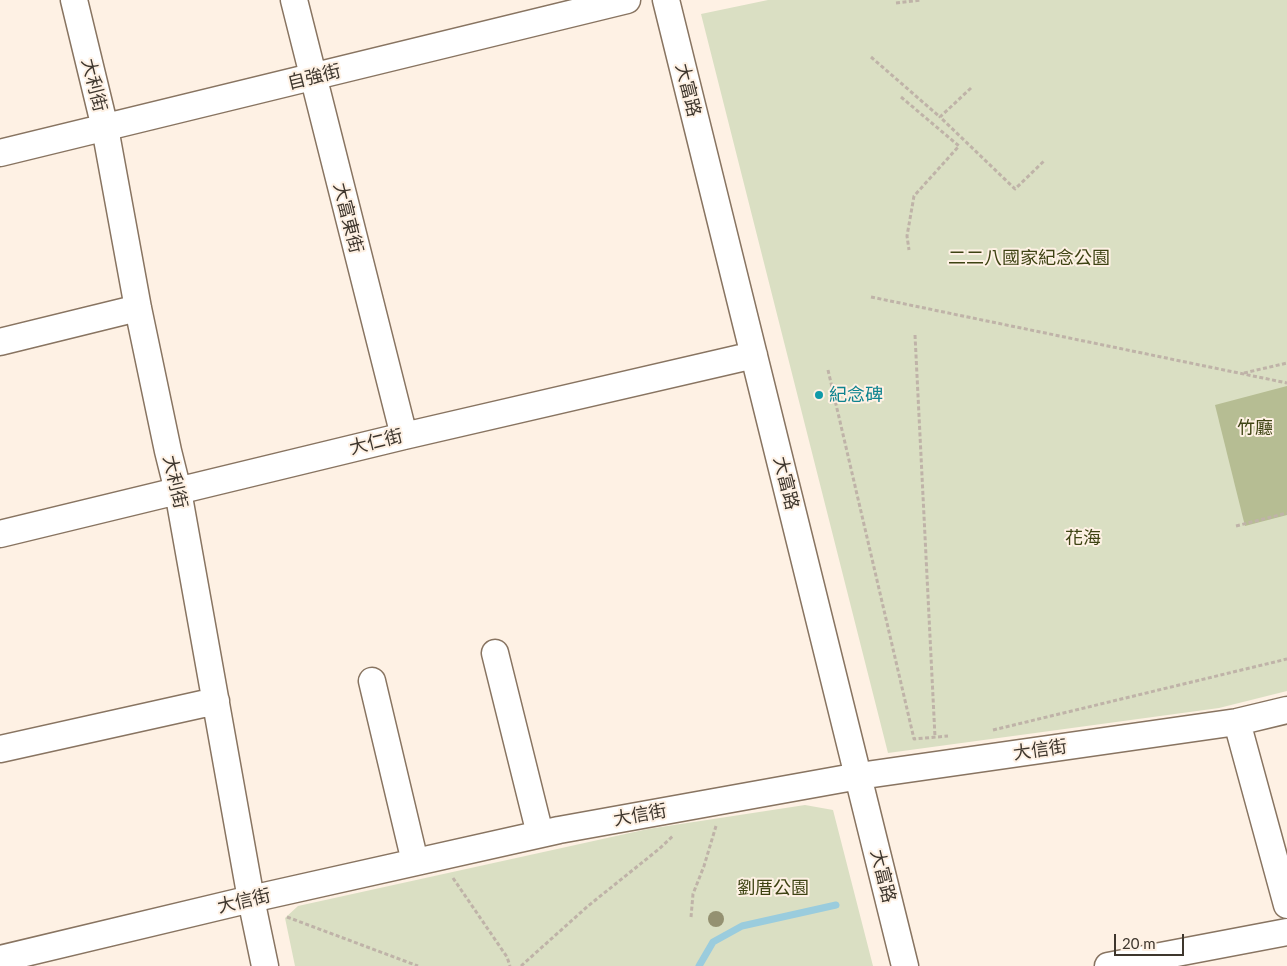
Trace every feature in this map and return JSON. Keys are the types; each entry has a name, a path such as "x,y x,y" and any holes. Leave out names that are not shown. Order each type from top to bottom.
{"street":[{"name":"大利街","path":"74,0 105,128 138,308 178,491 251,899 265,966"},
{"name":"大富東街","path":"294,0 312,78 404,436"},
{"name":"自強街","path":"0,153 627,0"},
{"name":"大富路","path":"666,0 906,966"},
{"path":"0,342 138,308"},
{"name":"大仁街","path":"0,534 404,436 754,355"},
{"path":"495,653 540,834"},
{"path":"372,681 415,862"},
{"path":"0,749 216,701"},
{"name":"大信街","path":"0,959 251,899 540,834 859,776 1237,722 1287,710"},
{"path":"1237,722 1287,905"},
{"path":"1108,966 1287,932"}],"path":[{"path":"896,3 922,0"},
{"path":"871,56 1015,188 1044,161"},
{"path":"940,118 970,88"},
{"path":"901,97 959,146 914,196 906,236 908,250"},
{"path":"872,297 1287,383"},
{"path":"915,334 935,738"},
{"path":"1243,373 1287,363"},
{"path":"828,370 914,739 955,735"},
{"path":"1236,526 1287,513"},
{"path":"984,732 1287,659"},
{"path":"691,917 693,894 704,866 717,822 708,823"},
{"path":"520,966 588,906 659,849 676,832"},
{"path":"452,877 507,957 510,966"},
{"path":"283,915 418,966"}],"green space":[{"name":"二二八國家紀念公園","path":"768,0 1287,0 1287,691 1219,708 888,753 701,14"},
{"name":"竹廳","path":"1287,386 1287,515 1245,526 1215,405"},
{"name":"劉厝公園","path":"805,805 833,810 873,966 295,966 285,918 298,906 648,829"}],"waterway":[{"path":"699,966 713,942 742,926 836,905"}],"place":[{"name":"紀念碑","path":"819,395"}],"park label":[{"name":"花海","path":"1083,538"}]}
